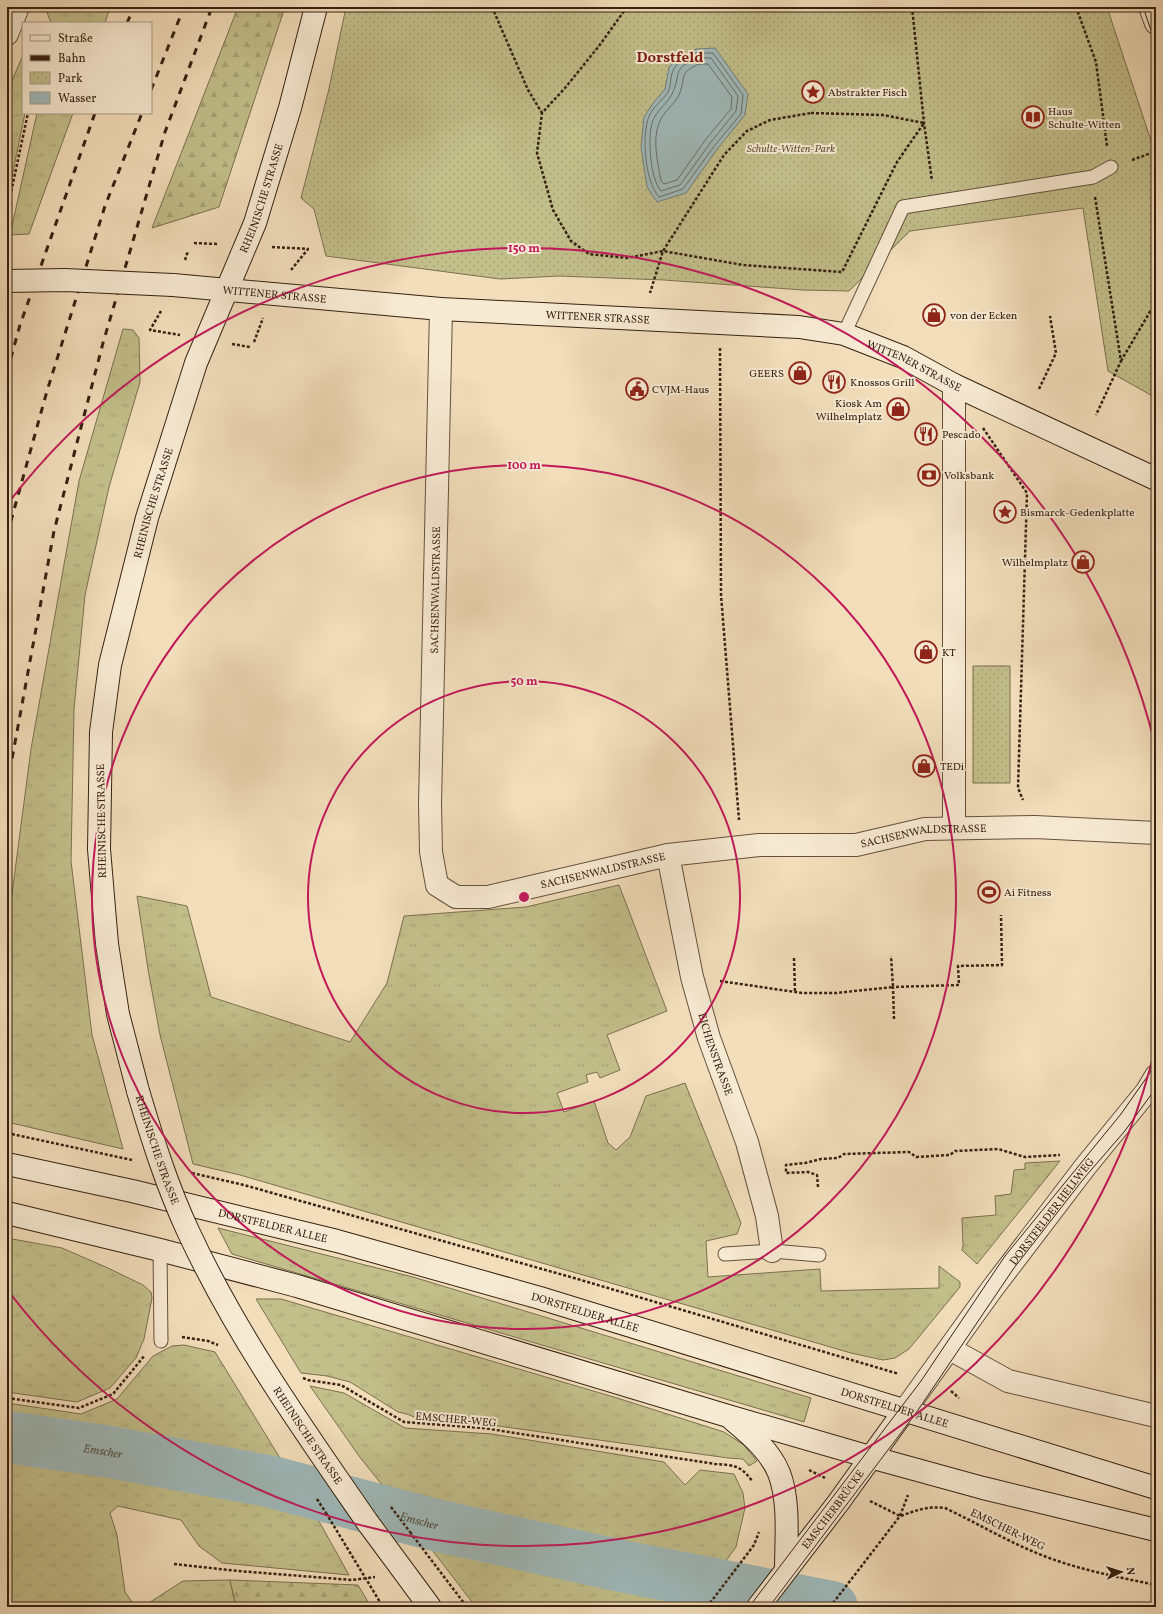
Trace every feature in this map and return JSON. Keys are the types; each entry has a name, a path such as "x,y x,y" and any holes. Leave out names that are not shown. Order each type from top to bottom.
{"main road":[{"path":"7,34 18,7"},
{"name":"RHEINISCHE STRASSE","path":"316,7 290,108 255,223 196,363 147,518 110,665 101,732 99,849 107,944 118,1014 138,1091 154,1143 188,1230 222,1298 288,1408 368,1523 430,1607"},
{"path":"1150,7 1156,23"},
{"name":"WITTENER STRASSE","path":"7,281 65,280 173,285 226,291 441,309 799,327 844,334 903,357 954,385 1156,479"},
{"name":"SACHSENWALDSTRASSE","path":"441,309 430,804 431,852 437,885 456,897 488,897 668,855 759,845 856,845 925,829 1035,827 1156,833"},
{"path":"954,385 954,828"},
{"name":"EICHENSTRASSE","path":"668,855 692,977 709,1038 747,1142 767,1216 772,1251"},
{"name":"DORSTFELDER HELLWEG","path":"905,1410 950,1349 996,1282 1085,1167 1153,1088"},
{"name":"DORSTFELDER ALLEE","path":"7,1164 132,1191 337,1241 540,1298 1156,1488"},
{"path":"7,1213 160,1250 297,1286 728,1416 870,1457 983,1488 1156,1530"},
{"path":"950,1349 1008,1381 1156,1416"},
{"name":"EMSCHERBRÜCKE","path":"758,1607 838,1503 905,1410"},
{"path":"728,1416 753,1436 768,1454 779,1473 786,1508 786,1570"}],"lane":[{"path":"844,334 903,207 1093,177 1111,167"},
{"path":"160,1250 161,1341"},
{"path":"725,1254 772,1251 819,1255"}],"path":[{"path":"492,7 528,90 542,113"},
{"path":"628,7 566,88 542,113 537,153 553,210 571,241 589,254 626,258 663,251 743,265 842,272 897,162 924,122"},
{"path":"912,7 924,122 935,202"},
{"path":"1076,7 1096,62 1107,144"},
{"path":"655,278 663,251 724,154 747,131 770,120 811,113 883,115 924,122"},
{"path":"7,211 28,114"},
{"path":"1111,167 1155,151"},
{"path":"1096,206 1121,361"},
{"path":"194,243 205,244"},
{"path":"292,248 309,249 300,259"},
{"path":"1096,415 1121,361 1151,310 1156,310"},
{"path":"1039,389 1056,353 1050,316"},
{"path":"719,324 720,595 740,847"},
{"path":"153,326 150,330 158,332"},
{"path":"254,342 258,331"},
{"path":"240,345 250,347"},
{"path":"982,427 1027,493 1018,788 1035,827"},
{"path":"692,977 802,993 836,993 893,987 958,985 958,966 1002,965 1001,915"},
{"path":"891,956 894,1019"},
{"path":"794,958 795,992"},
{"path":"818,1187 817,1175 808,1172 786,1173 786,1164 805,1164 821,1159 838,1158 844,1154 909,1152 916,1157 950,1156 955,1151 998,1149 1025,1157 1060,1156 1064,1150"},
{"path":"189,1170 192,1177"},
{"path":"7,1398 79,1408 113,1394 138,1366 151,1348 161,1341 172,1337 184,1337 208,1341 223,1347"},
{"path":"833,1354 899,1374"},
{"name":"EMSCHER-WEG","path":"301,1378 341,1385 404,1422 483,1428 715,1464 732,1465 742,1470 750,1479"},
{"path":"948,1390 953,1392 963,1402"},
{"path":"809,1470 822,1477"},
{"path":"830,1607 900,1516 906,1499"},
{"name":"EMSCHER-WEG","path":"900,1516 918,1509 933,1506 945,1508 1012,1543 1045,1557 1080,1568 1156,1585"},
{"path":"391,1507 467,1607"},
{"path":"891,1511 900,1516"},
{"path":"326,1513 383,1607"},
{"path":"707,1607 754,1545 761,1529"},
{"path":"174,1564 238,1572 352,1580 406,1574"}],"green space":[{"path":"45,7 110,7 105,22 51,22"},
{"path":"238,7 285,7 219,207 152,228"},
{"name":"Schulte-Witten-Park","path":"346,7 1107,7 1156,156 1156,398 1108,371 1083,208 910,231 849,291 803,290 664,280 559,276 500,279 326,256 314,209 301,198 329,89"},
{"path":"22,57 22,114 25,114 7,201 7,92"},
{"path":"37,114 73,114 29,234 10,235"},
{"path":"123,329 133,330 139,338 140,382 109,487 85,595 74,709 71,861 92,1035 123,1149 7,1122 7,932 31,749 79,481"},
{"path":"973,666 1010,666 1010,783 973,783"},
{"path":"619,885 667,1011 607,1035 620,1070 600,1078 597,1072 586,1075 588,1082 557,1093 564,1112 594,1101 608,1143 616,1150 630,1137 646,1096 685,1083 741,1223 737,1234 706,1241 708,1277 820,1269 821,1291 939,1288 939,1266 960,1282 960,1287 909,1349 895,1358 883,1360 851,1353 240,1175 193,1164 160,1035 137,896 187,906 211,997 350,1042 387,983 404,916 526,907"},
{"path":"1060,1161 977,1264 962,1250 962,1218 996,1215 995,1196 1011,1194 1014,1170 1025,1169 1025,1163"},
{"path":"218,1228 413,1277 811,1398 804,1422 232,1254"},
{"path":"7,1238 62,1248 143,1285 151,1292 152,1298 144,1339 136,1358 110,1388 77,1402 7,1392"},
{"path":"256,1299 281,1299 617,1398 724,1432 744,1445 757,1461 749,1466 743,1459 484,1424 421,1420 398,1412 350,1382 327,1376 301,1373"},
{"path":"184,1345 215,1352 291,1476 7,1432 7,1403 81,1414 117,1399 153,1356 172,1346"},
{"path":"310,1386 344,1393 405,1428 492,1434 664,1462 685,1485 700,1470 734,1474 743,1493 745,1508 736,1547 717,1573 627,1559 498,1524 394,1500 359,1456"},
{"path":"7,1447 306,1498 349,1575 222,1563 199,1546 181,1520 118,1506 110,1513 117,1535 125,1592 132,1602 144,1606 183,1581 230,1580 236,1607 7,1607"},
{"path":"412,1524 547,1553 561,1562 703,1591 691,1607 476,1607"},
{"path":"230,1580 358,1585 371,1607 236,1607"}],"water":[{"path":"715,48 748,94 745,115 718,148 686,193 657,202 647,187 641,147 644,117 665,89 669,67 679,57 696,49"}],"waterway":[{"name":"Emscher","path":"7,1437 104,1451 268,1481 435,1525 626,1567 832,1607"}],"tram line":[{"path":"1143,7 1156,45"},
{"path":"749,1607 921,1381 1005,1256 1121,1114 1156,1064"},
{"path":"769,1607 916,1413 1014,1268 1085,1177 1124,1132 1156,1088"}],"railway":[{"path":"127,22 134,7"},
{"path":"152,87 184,7"},
{"path":"7,786 54,531 103,343 165,132 212,7"},
{"path":"7,372 20,325 95,114"},
{"path":"7,535 47,391 105,206 142,114"}],"place":[{"name":"Abstrakter Fisch","path":"813,92"},
{"name":"Haus Schulte-Witten","path":"1033,117"},
{"name":"von der Ecken","path":"934,315"},
{"name":"GEERS","path":"800,373"},
{"name":"Knossos Grill","path":"834,382"},
{"name":"CVJM-Haus","path":"637,389"},
{"name":"Kiosk Am Wilhelmplatz","path":"898,409"},
{"name":"Pescado","path":"926,434"},
{"name":"Volksbank","path":"929,475"},
{"name":"Bismarck-Gedenkplatte","path":"1005,512"},
{"name":"Wilhelmplatz","path":"1083,562"},
{"name":"KT","path":"926,652"},
{"name":"TEDi","path":"924,766"},
{"name":"Ai Fitness","path":"989,892"}],"district":[{"name":"Dorstfeld","path":"670,57"}]}
